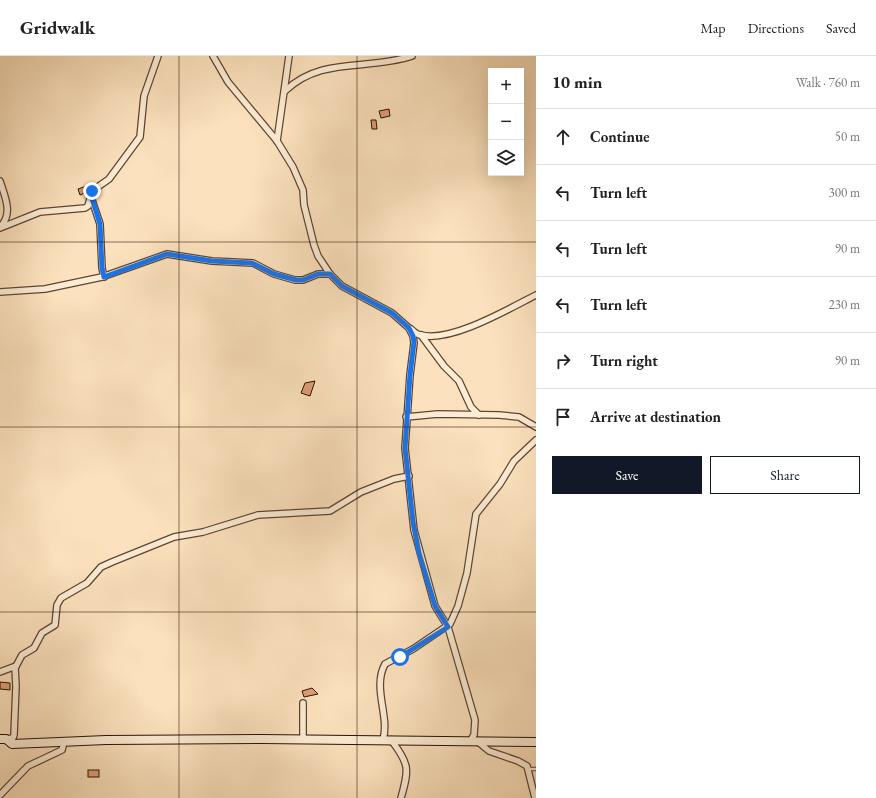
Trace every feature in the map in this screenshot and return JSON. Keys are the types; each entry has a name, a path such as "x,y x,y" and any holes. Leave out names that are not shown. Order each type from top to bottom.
{"street":[{"path":"0,228 40,212 85,208 89,205 92,191 108,179 140,137 144,96 158,56"},
{"path":"213,56 228,82 277,141 300,180 304,205 314,245 318,256 330,274 342,286 392,313 421,336 444,366 459,381 471,407 479,416"},
{"path":"218,56 218,64"},
{"path":"277,141 289,56"},
{"path":"285,91 300,75 323,66 339,63 398,61 412,56"},
{"path":"0,181 8,205 8,214 7,220 0,228"},
{"path":"91,195 100,224 102,268 104,277"},
{"path":"0,292 45,288 104,277 167,254 212,261 252,263 274,274 296,280 303,280 318,274 330,274"},
{"path":"421,336 441,335 464,329 478,324 536,295"},
{"path":"409,328 414,342 406,417 405,448 414,530 419,553 436,609 448,627 475,720 474,741"},
{"path":"406,417 438,414 520,417 536,427"},
{"path":"383,740 385,732 381,708 381,676 385,664 413,649 448,627 458,606 463,590 476,514 500,484 514,461 536,440"},
{"path":"3,739 12,738 14,735 16,666 24,653 34,648 42,632 55,625 57,605 61,598 87,583 107,563 174,537 203,532 258,515 330,511 361,492 394,479 409,476"},
{"path":"0,672 16,666"},
{"path":"303,703 303,739"},
{"path":"3,739 12,744 106,740 303,739 536,742"},
{"path":"392,740 404,758 408,769 401,798"},
{"path":"474,741 489,751 518,761 528,769 535,798"},
{"path":"0,795 28,766 62,750 64,742"}],"lane":[{"path":"528,769 536,769"}],"building":[{"path":"389,109 390,116 381,118 379,111"},
{"path":"371,120 376,120 377,129 372,129"},
{"path":"87,186 87,192 80,195 78,189"},
{"path":"315,381 310,396 301,393 305,383"},
{"path":"0,682 10,683 10,690 0,689"},
{"path":"312,688 318,694 304,697 302,691"},
{"path":"88,770 99,770 99,777 88,777"}],"route":[{"path":"92,191 91,195 100,224 100,250 104,277 148,259 167,254 176,254 212,261 245,261 262,266 274,274 296,280 303,280 318,274 330,274 342,286 392,313 409,328 414,342 406,417 405,454 409,472 414,530 419,553 436,609 448,627 400,657"}]}
